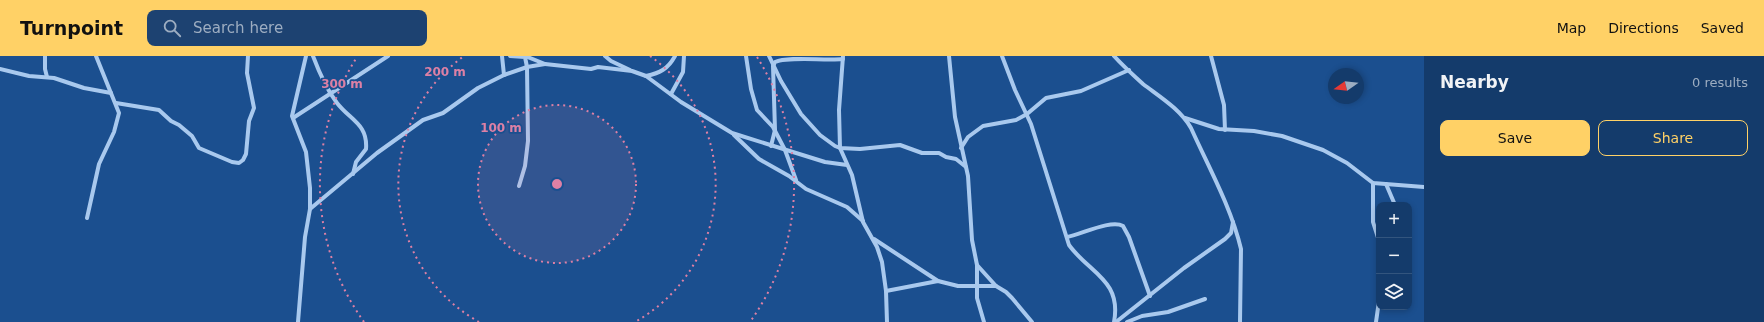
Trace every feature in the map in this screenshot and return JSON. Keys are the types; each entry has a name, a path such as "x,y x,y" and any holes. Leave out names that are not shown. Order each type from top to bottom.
{"street":[{"path":"45,56 45,69 47,77"},
{"path":"87,218 99,164 114,132 119,113 96,56"},
{"path":"116,103 159,110 171,121 179,125 192,136 199,148 232,162 239,163 243,160 246,154 249,121 254,108 247,73 247,56"},
{"path":"298,322 305,237 310,209 310,188 306,152 292,112 303,74 306,56"},
{"path":"313,56 322,78 338,105 352,117 364,133 366,149 356,162 353,174"},
{"path":"293,118 388,56"},
{"path":"502,56 504,74"},
{"path":"510,56 525,56 545,64 591,69 598,67 632,71"},
{"path":"519,186 525,166 528,141 527,67 525,56"},
{"path":"605,56 611,61 646,76 681,102 732,133 759,159 796,180 812,192 836,201 847,208 863,222"},
{"path":"646,76 662,72 667,68 675,56"},
{"path":"671,94 683,72 684,56"},
{"path":"746,56 751,89 757,110 772,124 785,150 796,180"},
{"path":"769,56 781,81 807,122 828,141 840,148 860,149 900,145 922,153 939,153 946,157 956,159 966,167"},
{"path":"949,56 955,117 966,167 972,240 977,265 977,298 984,322"},
{"path":"1002,56 1015,90 1027,114 1069,245 1077,256 1101,277 1113,295 1117,310 1115,322"},
{"path":"1114,56 1184,118 1191,128 1233,222 1241,249 1240,322"},
{"path":"1211,56 1224,105 1225,130"},
{"path":"771,146 775,130 774,66 778,60 786,57 832,60 843,57 839,110 840,148 852,175 863,222 873,239 882,262 886,291 887,322"},
{"path":"310,209 377,153 417,124 443,113 478,88 504,74 527,67 545,64"},
{"path":"0,69 29,76 47,77 111,93"},
{"path":"961,149 968,137 983,126 1016,120 1027,114 1046,98 1081,91 1129,70"},
{"path":"1184,118 1225,130 1268,133 1330,152 1348,163 1373,183 1424,187"},
{"path":"732,133 826,162 847,165"},
{"path":"1373,183 1373,222 1378,238"},
{"path":"1386,184 1394,202"},
{"path":"1115,322 1184,268 1225,240 1231,233 1233,222"},
{"path":"1067,237 1116,224 1123,226 1129,237 1150,296"},
{"path":"873,239 938,281 958,286 996,286"},
{"path":"977,265 996,286 1006,292 1032,322"},
{"path":"886,291 938,281"},
{"path":"1126,322 1142,316 1168,312 1205,299"},
{"path":"1376,322 1378,310"}]}
